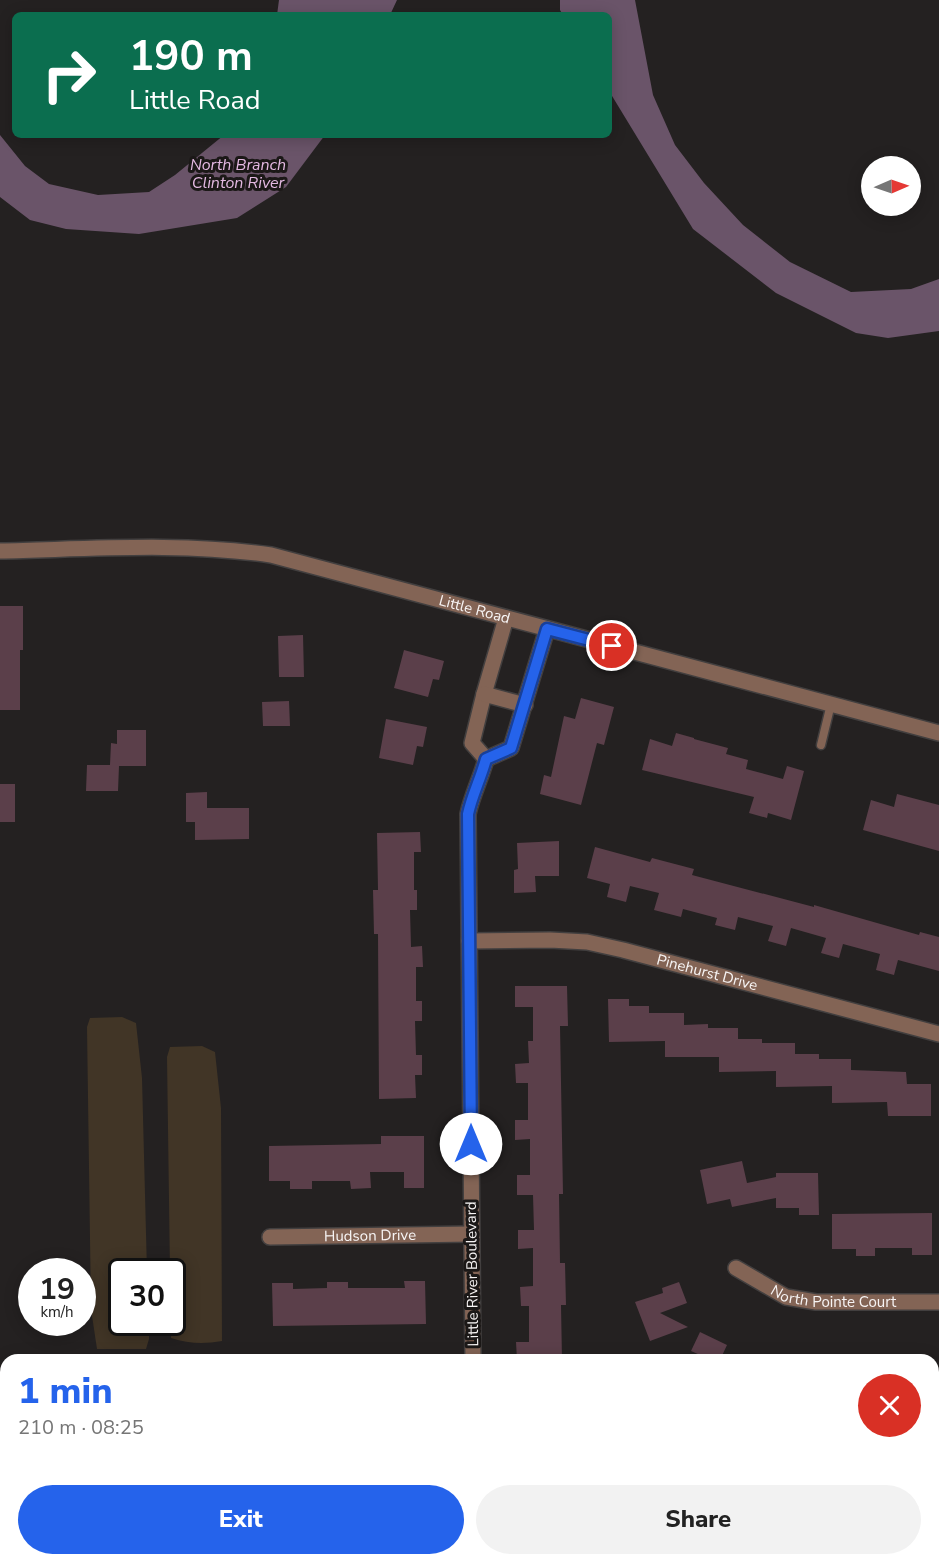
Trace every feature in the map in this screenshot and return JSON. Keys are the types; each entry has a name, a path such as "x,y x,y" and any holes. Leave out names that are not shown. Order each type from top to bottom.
{"street":[{"name":"Little Road","path":"0,551 166,546 233,549 292,559 939,733"},
{"path":"506,618 472,743 486,759 511,748 547,629"},
{"path":"484,694 525,705"},
{"name":"Little River Boulevard","path":"473,1354 468,814 472,795 481,777 486,759"},
{"name":"Pinehurst Drive","path":"469,940 587,942 939,1034"},
{"name":"Hudson Drive","path":"270,1237 471,1234"},
{"name":"North Pointe Court","path":"736,1268 786,1297 806,1301 939,1302"}],"lane":[{"path":"821,745 831,704"}],"shaded area":[{"path":"122,1017 136,1023 142,1078 147,1258 108,1258 108,1336 149,1336 146,1349 97,1349 95,1336 96,1258 90,1258 87,1027 90,1018"},
{"path":"202,1046 215,1052 221,1108 222,1341 203,1343 171,1338 171,1336 186,1336 186,1258 170,1258 167,1057 170,1047"}],"water":[{"path":"279,0 397,0 391,12 277,12"},
{"path":"560,0 635,0 653,95 675,145 704,183 743,225 790,262 851,292 911,289 939,279 939,331 888,338 856,333 776,293 693,229 612,96 612,12 561,12"},
{"name":"North Branch Clinton River","path":"0,135 25,166 49,184 98,195 149,192 175,175 220,138 323,138 286,187 237,218 139,234 66,229 30,220 0,197"}],"building":[{"path":"0,606 23,606 20,710 0,710"},
{"path":"303,635 304,677 279,677 278,636"},
{"path":"404,650 444,661 439,680 433,679 428,697 394,688"},
{"path":"581,698 614,707 604,745 597,743 581,805 540,794 544,775 551,777 564,716 575,719"},
{"path":"289,701 290,726 263,726 262,702"},
{"path":"386,719 427,727 423,747 417,746 413,765 379,758"},
{"path":"117,730 146,730 146,766 119,766 118,791 86,791 87,765 110,765 111,743 117,744"},
{"path":"676,733 728,748 726,754 748,760 746,769 783,779 787,766 804,771 791,820 768,813 767,818 749,813 754,797 642,770 650,739 672,746"},
{"path":"0,784 15,784 15,822 0,822"},
{"path":"207,792 207,808 249,808 249,839 195,840 195,822 186,822 186,793"},
{"path":"897,794 939,805 939,851 863,830 871,800 894,807"},
{"path":"420,832 421,852 414,852 414,890 417,890 417,910 410,910 411,947 422,946 423,967 416,967 416,1001 422,1001 422,1021 415,1021 416,1055 422,1055 422,1075 415,1075 416,1098 379,1099 378,934 374,934 373,890 378,890 377,833"},
{"path":"559,841 559,876 535,876 536,892 514,893 514,870 518,869 517,843"},
{"path":"595,847 650,862 652,858 694,869 692,875 814,907 814,905 919,935 920,932 939,937 939,971 898,960 894,975 876,970 880,954 843,944 839,958 821,953 826,938 791,928 786,946 768,941 773,926 738,917 735,930 715,925 717,918 683,909 681,917 654,910 659,893 630,886 626,902 607,897 610,884 587,878"},
{"path":"515,986 567,986 568,1026 560,1026 563,1194 559,1194 560,1263 565,1263 566,1305 561,1305 562,1354 517,1354 516,1342 529,1342 529,1306 521,1306 520,1287 533,1286 533,1248 518,1249 518,1230 534,1230 533,1195 517,1195 517,1175 530,1175 530,1139 515,1140 515,1120 528,1120 528,1083 516,1083 515,1064 529,1063 528,1041 533,1041 533,1007 515,1007"},
{"path":"608,999 629,999 629,1006 649,1006 649,1013 684,1013 684,1025 708,1024 708,1028 738,1028 738,1039 762,1039 762,1043 795,1043 795,1054 819,1054 819,1059 851,1059 851,1070 906,1072 907,1084 931,1084 931,1116 888,1116 887,1102 832,1103 832,1086 776,1087 776,1071 719,1072 719,1057 665,1057 665,1041 609,1042"},
{"path":"381,1136 424,1136 424,1188 404,1188 404,1172 370,1172 371,1188 351,1189 350,1181 312,1181 312,1189 290,1189 290,1181 269,1181 269,1146 381,1144"},
{"path":"742,1161 747,1183 776,1177 776,1173 818,1173 819,1215 799,1215 799,1208 776,1208 776,1198 732,1207 730,1199 707,1204 700,1170"},
{"path":"932,1213 932,1255 912,1255 912,1248 875,1248 875,1256 856,1256 856,1249 832,1249 832,1214"},
{"path":"404,1281 425,1281 426,1324 273,1326 272,1283 293,1283 293,1289 327,1288 327,1282 348,1282 348,1288 405,1288"},
{"path":"679,1282 687,1303 660,1313 688,1327 650,1341 635,1302 663,1293 662,1288"},
{"path":"700,1332 727,1345 723,1354 698,1354 691,1351"}],"route":[{"path":"471,1144 468,814 472,795 481,777 486,759 511,748 547,629 612,646"}]}
